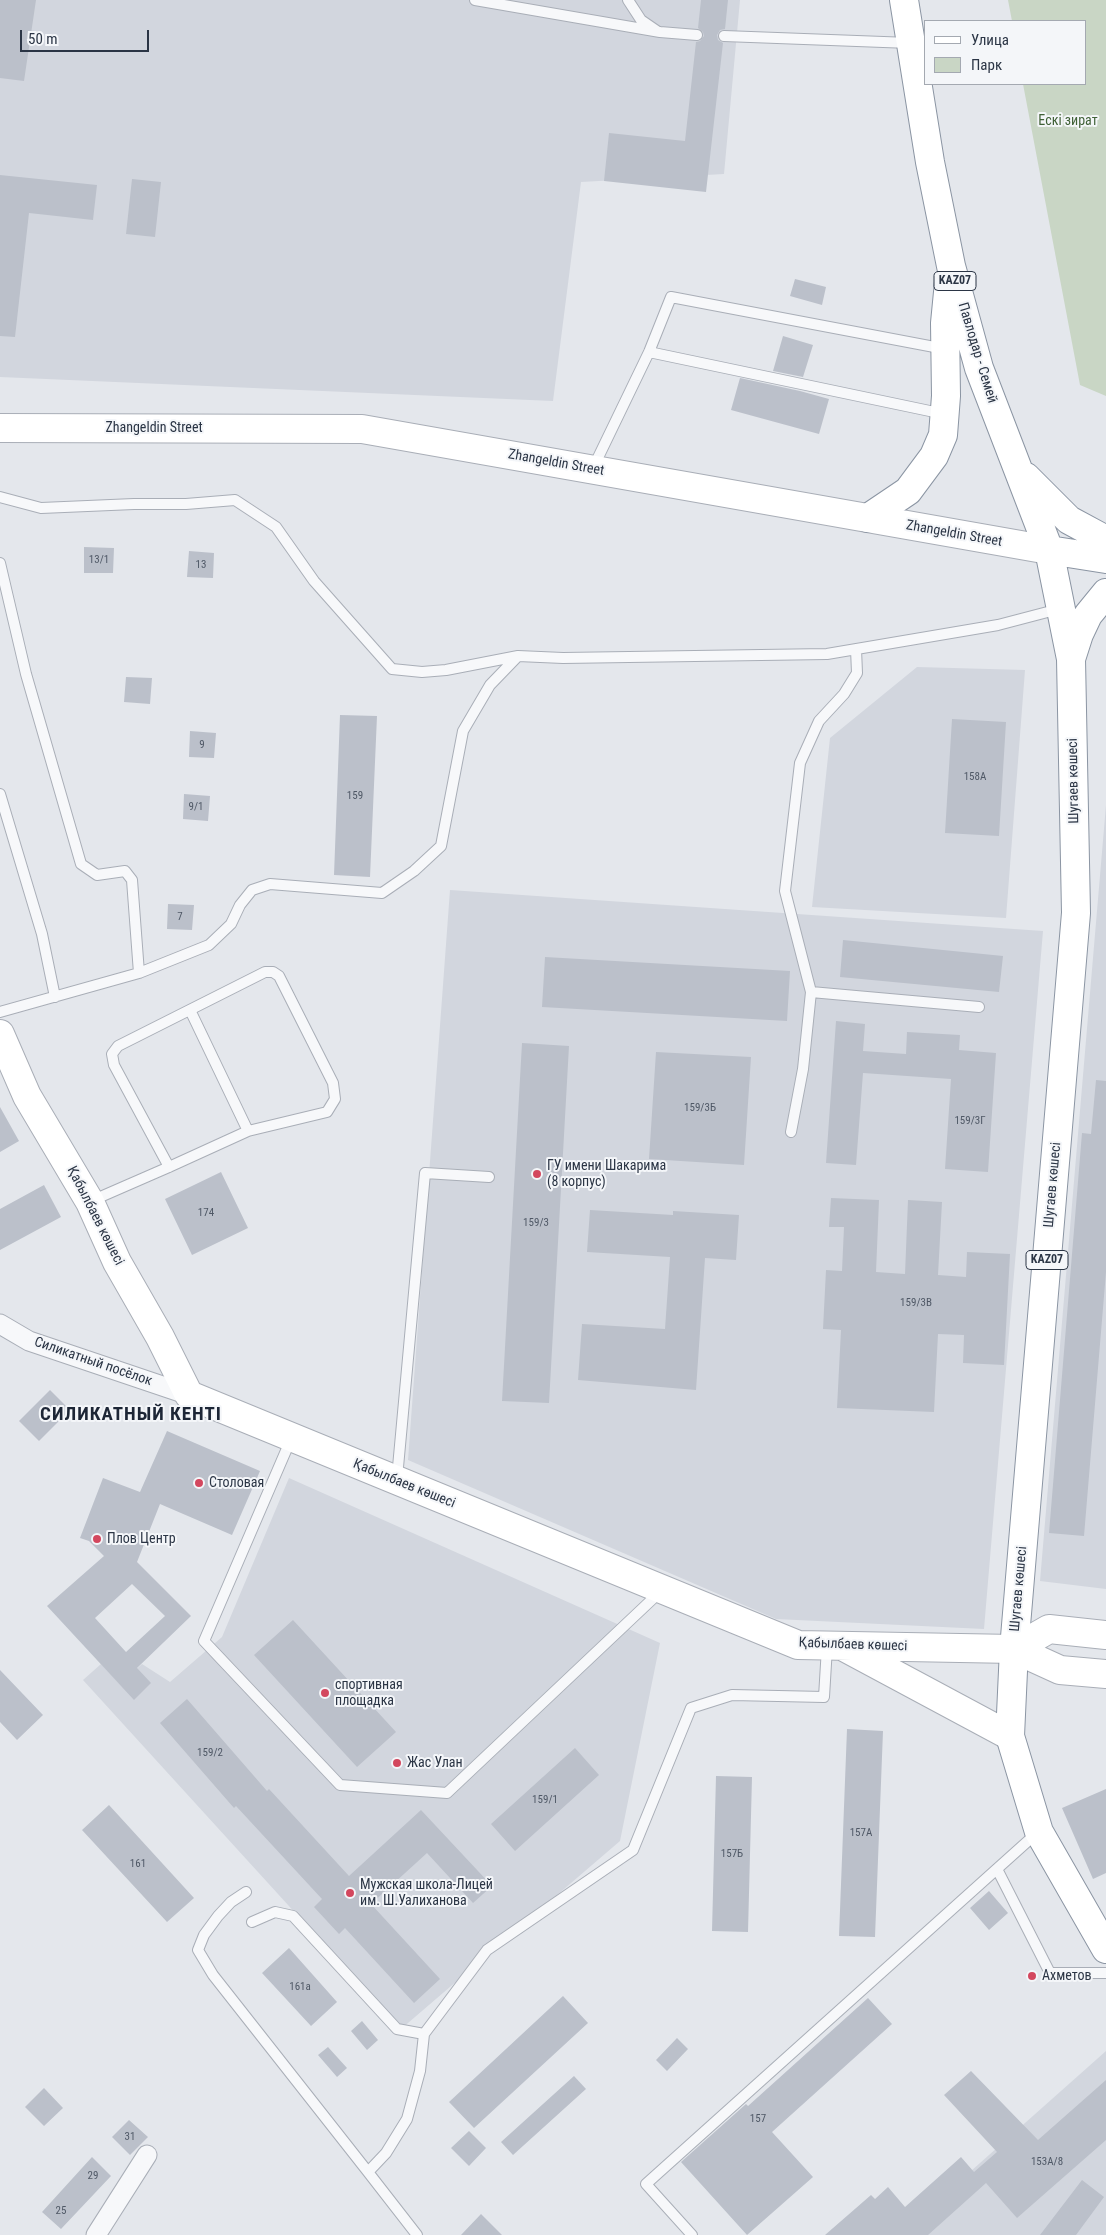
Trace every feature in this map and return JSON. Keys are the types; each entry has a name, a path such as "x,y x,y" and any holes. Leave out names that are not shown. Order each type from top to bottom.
{"main road":[{"name":"Павлодар - Семей","path":"904,0 930,162 951,266 979,368 1049,550"},
{"path":"868,518 908,492 934,456 943,435 945,414 945,323 951,266"},
{"name":"Zhangeldin Street","path":"0,428 362,429 1106,559"},
{"path":"1019,469 1069,520 1106,540"},
{"name":"Шугаев көшесі","path":"1049,550 1071,659 1076,913 1014,1650 1010,1736 1039,1832 1106,1949"},
{"path":"1071,659 1088,615 1106,593"},
{"name":"Қабылбаев көшесі","path":"0,1034 27,1096 90,1202 117,1262 160,1337 189,1395 397,1482 798,1644 1014,1650 1060,1670 1106,1674"},
{"path":"1014,1650 1049,1629 1106,1635"},
{"path":"834,1645 1010,1736"}],"street":[{"name":"Силикатный посёлок","path":"0,1324 28,1340 189,1395"},
{"path":"96,2235 147,2155"}],"lane":[{"path":"475,0 660,32 697,35"},
{"path":"628,0 641,20 660,32"},
{"path":"724,36 910,43"},
{"path":"593,470 649,352 671,297 946,349"},
{"path":"649,352 945,414"},
{"path":"0,497 41,508 186,504 234,500 276,527 320,588 392,669 430,672 518,656 563,658 817,654 998,625 1060,608"},
{"path":"0,562 26,674 81,864 97,875 125,871 132,880 139,973"},
{"path":"791,1132 803,1069 811,992 785,890 800,763 819,721 844,694 857,673 856,649"},
{"path":"0,1012 139,973 209,945 231,924 240,905 252,890 270,884 382,892 414,871 442,846 463,731 490,685 518,656"},
{"path":"0,794 42,934 55,997"},
{"path":"90,1202 169,1167 248,1131 327,1112 335,1099 333,1083 279,976 274,972 265,972 118,1046 112,1054 114,1065 169,1167"},
{"path":"811,992 979,1007"},
{"path":"190,1010 248,1131"},
{"path":"397,1482 425,1173 489,1177"},
{"path":"291,1438 204,1641 340,1785 447,1793 663,1590"},
{"path":"368,2172 386,2153 407,2119 420,2071 424,2034 487,1950 633,1850 691,1708 732,1695 824,1697 834,1645"},
{"path":"692,2235 646,2184 1039,1832"},
{"path":"997,1869 1050,1973 1106,1973"},
{"path":"246,1892 231,1902 218,1916 204,1935 198,1950 213,1975 417,2235"},
{"path":"252,1922 275,1912 293,1916 398,2029 424,2034"}],"shaded area":[{"path":"0,0 740,0 724,174 581,182 553,401 0,377"},
{"path":"917,667 1025,670 1006,918 812,907 830,738"},
{"path":"1106,805 1106,1589 1040,1581"},
{"path":"450,890 1043,931 984,1629 776,1619 408,1460"},
{"name":"Жас Улан","path":"289,1478 660,1643 620,1841 401,2029 83,1680 101,1664 120,1684 142,1664 170,1682 222,1637"},
{"path":"1106,2051 1106,2235 899,2235"}],"green space":[{"name":"Ескі зират","path":"1008,0 1106,0 1106,396 1080,385 1023,85 1086,85 1086,20 1012,20"}],"building":[{"path":"0,0 36,0 24,81 0,78"},
{"path":"701,0 728,0 725,29 720,30 717,35 718,40 723,43 706,192 604,181 609,133 685,141 696,42 700,41 704,36 703,32 698,28"},
{"path":"0,175 97,185 93,220 29,213 15,337 0,336"},
{"path":"132,179 161,182 155,237 126,234"},
{"path":"795,279 826,287 822,305 790,296"},
{"path":"783,336 813,345 803,377 773,371"},
{"path":"740,378 829,399 819,434 731,410"},
{"path":"84,547 114,548 113,573 84,573"},
{"path":"189,551 214,553 213,578 187,577"},
{"path":"126,677 152,678 150,704 124,702"},
{"path":"340,715 377,716 370,877 334,875"},
{"path":"952,719 1006,722 999,836 945,833"},
{"path":"190,731 216,733 214,758 189,757"},
{"path":"184,794 210,796 208,821 183,819"},
{"path":"168,904 194,905 192,930 167,929"},
{"path":"843,940 1003,956 999,992 840,977"},
{"path":"545,957 790,971 787,1021 542,1007"},
{"path":"836,1021 865,1024 863,1051 906,1054 907,1032 960,1035 959,1050 996,1053 988,1172 945,1169 951,1079 863,1073 856,1165 826,1163"},
{"path":"522,1043 569,1046 549,1403 502,1401"},
{"path":"656,1052 751,1057 744,1165 649,1159"},
{"path":"1096,1080 1106,1081 1106,1272 1084,1536 1049,1533 1082,1133 1091,1134"},
{"path":"0,1107 19,1141 0,1152"},
{"path":"221,1172 248,1228 192,1255 165,1199"},
{"path":"44,1185 61,1217 0,1250 0,1209"},
{"path":"831,1198 879,1200 876,1272 905,1274 908,1200 942,1202 938,1275 966,1277 967,1252 1010,1254 1004,1365 963,1363 964,1335 938,1334 934,1412 837,1408 841,1330 823,1329 826,1270 842,1271 844,1227 829,1227"},
{"path":"590,1210 673,1215 673,1211 739,1215 736,1260 705,1258 696,1390 578,1380 582,1324 665,1329 670,1257 587,1252"},
{"path":"50,1390 70,1410 39,1441 19,1421"},
{"path":"167,1431 260,1471 232,1535 160,1504 137,1562 191,1616 137,1668 151,1683 134,1700 47,1606 104,1556 89,1541 80,1538 103,1478 140,1492","holes":["132,1584 165,1616 126,1652 95,1618"]},
{"name":"спортивная площадка","path":"293,1620 396,1732 357,1767 254,1655"},
{"path":"0,1670 43,1715 17,1740 0,1722"},
{"name":"Мужская школа-Лицей им. Ш.Уалиханова","path":"187,1699 267,1791 269,1789 349,1876 421,1810 492,1886 473,1903 427,1853 371,1904 440,1979 414,2003 345,1928 339,1934 314,1907 322,1899 236,1806 234,1808 160,1723"},
{"path":"847,1729 883,1731 875,1937 839,1936"},
{"path":"575,1748 599,1775 515,1851 491,1824"},
{"path":"716,1776 752,1777 748,1932 712,1931"},
{"path":"1106,1789 1106,1873 1093,1879 1062,1808"},
{"path":"109,1805 194,1898 167,1922 82,1830"},
{"path":"989,1891 1008,1913 989,1930 970,1908"},
{"path":"289,1948 337,2002 311,2026 262,1973"},
{"path":"563,1996 588,2023 474,2128 449,2102"},
{"path":"868,1998 892,2024 772,2132 813,2177 747,2235 681,2162 746,2104 748,2106"},
{"path":"362,2021 378,2040 367,2050 351,2031"},
{"path":"677,2038 688,2049 667,2071 656,2060"},
{"path":"328,2047 347,2068 337,2077 318,2055"},
{"path":"971,2071 1038,2140 1106,2080 1106,2140 1017,2218 986,2183 928,2235 825,2235 871,2195 875,2199 888,2187 905,2207 961,2157 974,2172 997,2152 944,2095"},
{"path":"574,2076 586,2089 513,2155 501,2142"},
{"path":"44,2088 63,2108 44,2126 25,2107"},
{"path":"129,2120 148,2137 130,2155 112,2137"},
{"path":"469,2131 486,2148 469,2166 451,2148"},
{"path":"92,2157 111,2176 61,2229 42,2212"},
{"path":"1082,2180 1104,2197 1076,2235 1040,2235"},
{"path":"481,2214 502,2235 461,2235"}],"place":[{"name":"ГУ имени Шакарима (8 корпус)","path":"537,1174"},
{"name":"Столовая","path":"199,1483"},
{"name":"Плов Центр","path":"97,1539"},
{"name":"спортивная площадка","path":"325,1693"},
{"name":"Жас Улан","path":"397,1763"},
{"name":"Мужская школа-Лицей им. Ш.Уалиханова","path":"350,1893"},
{"name":"Ахметов","path":"1032,1976"}],"district":[{"name":"СИЛИКАТНЫЙ КЕНТІ","path":"131,1415"}]}
